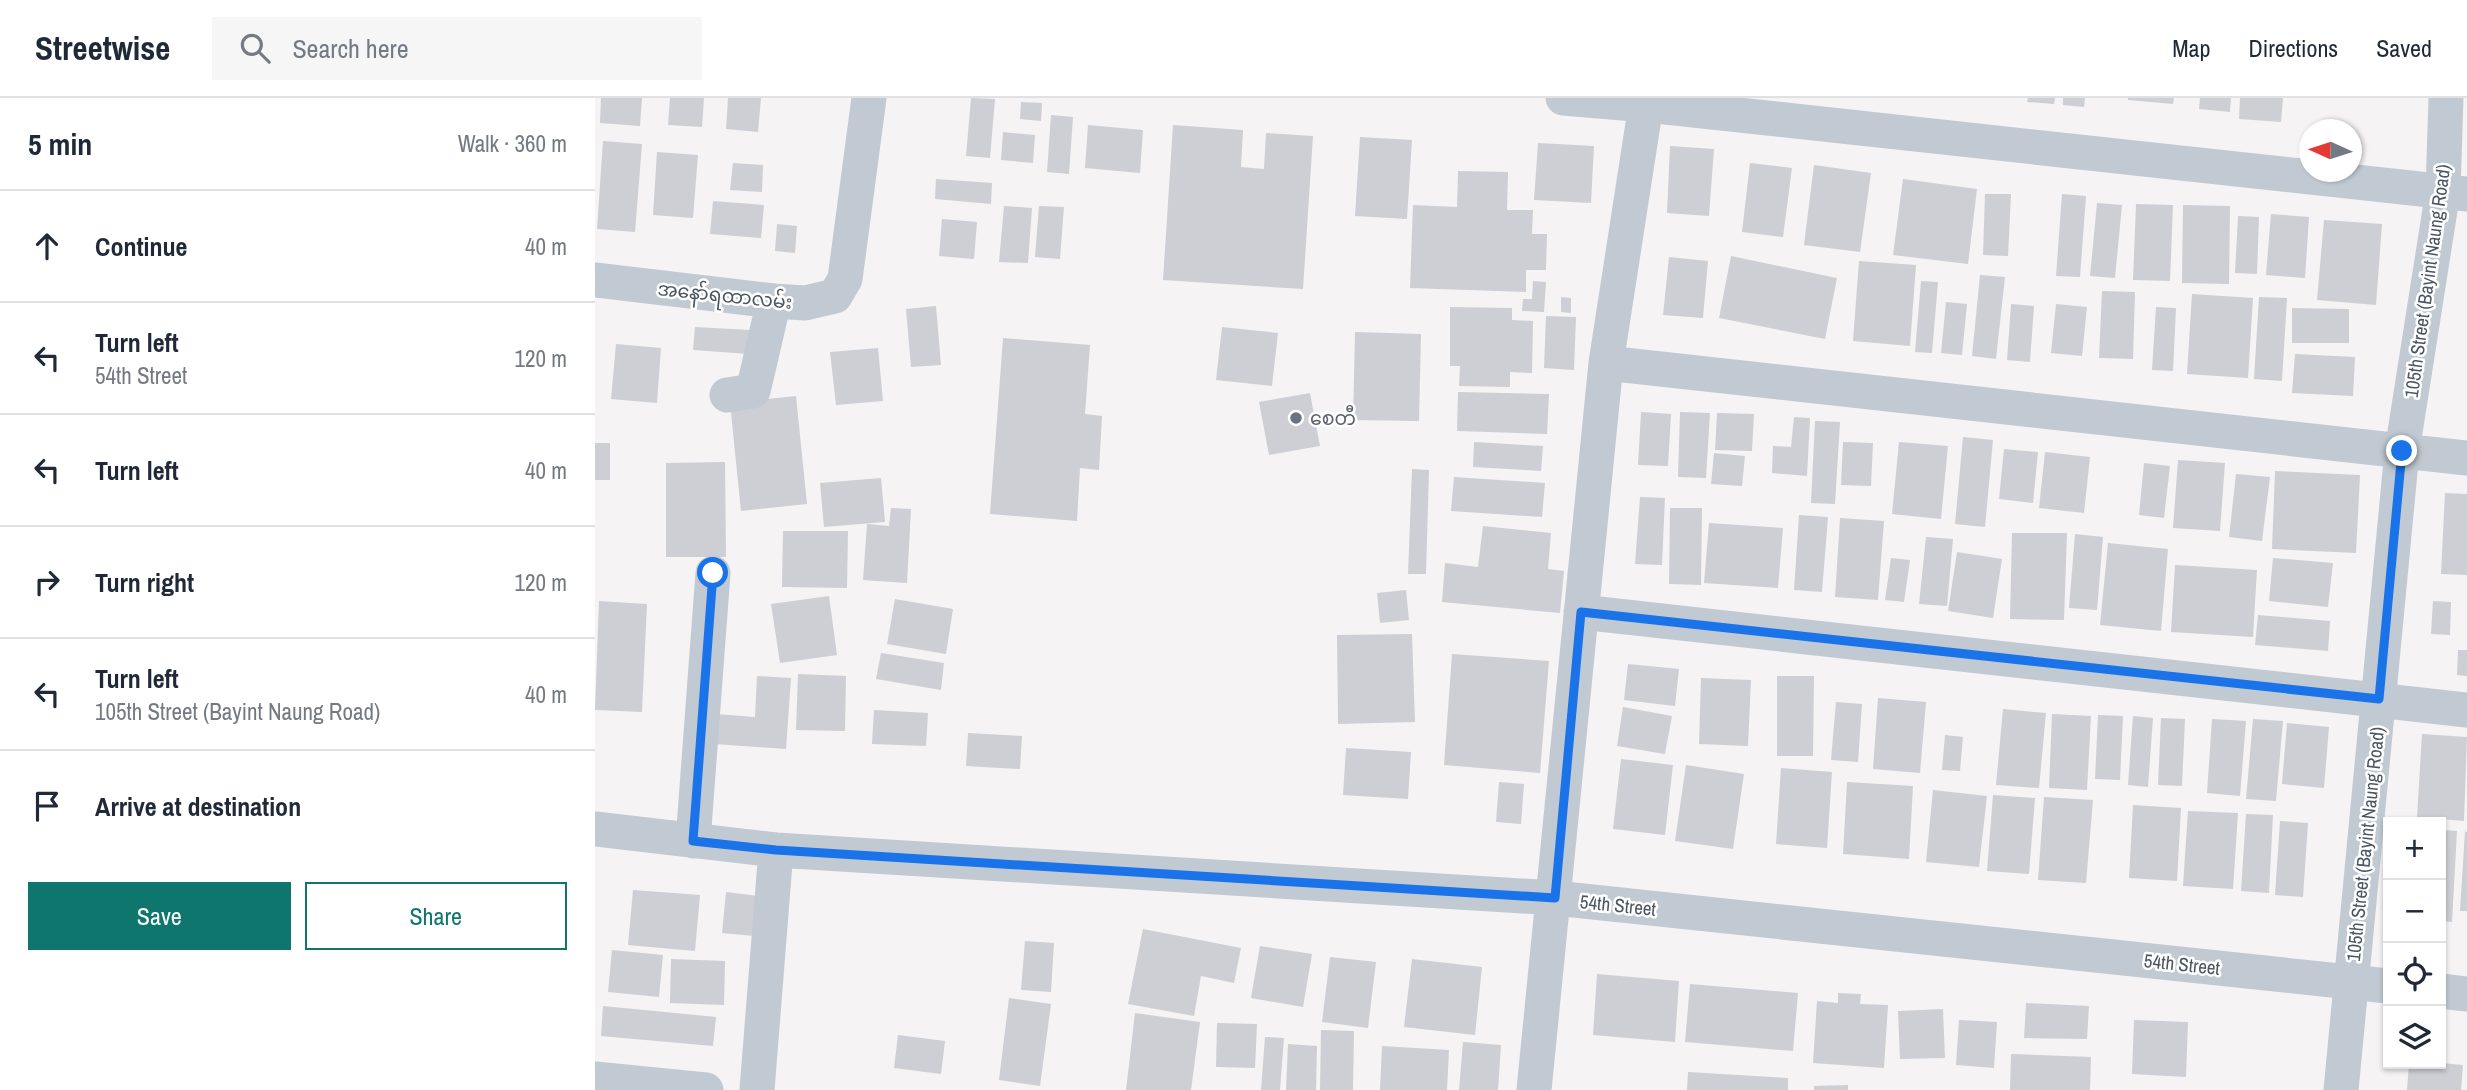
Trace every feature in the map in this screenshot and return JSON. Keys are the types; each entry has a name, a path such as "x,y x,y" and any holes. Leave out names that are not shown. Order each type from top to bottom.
{"street":[{"name":"အနော်ရထာလမ်း","path":"595,280 774,301 805,303 835,296 845,279 869,98"},
{"path":"1563,98 1647,101 2455,192"},
{"name":"105th Street (Bayint Naung Road)","path":"2341,1090 2402,451 2455,192 2446,98"},
{"path":"1534,1090 1606,363 1647,101"},
{"path":"727,395 753,391 774,301"},
{"path":"1606,363 2467,458"},
{"path":"693,841 713,573"},
{"path":"1581,612 2467,710"},
{"name":"54th Street","path":"595,829 776,850 1555,898 2383,985"},
{"path":"757,1090 776,850"},
{"path":"2446,992 2467,994"},
{"path":"595,1079 706,1090"}],"building":[{"path":"601,98 642,98 640,126 600,123"},
{"path":"670,98 704,98 702,127 668,125"},
{"path":"728,98 761,98 758,132 726,129"},
{"path":"971,98 995,99 990,158 966,156"},
{"path":"2028,98 2055,98 2054,104 2027,102"},
{"path":"2063,98 2085,98 2084,107 2063,105"},
{"path":"2128,98 2174,98 2173,104"},
{"path":"2200,98 2231,98 2230,112 2199,109"},
{"path":"2240,98 2283,98 2281,122 2239,119"},
{"path":"1021,102 1042,103 1041,121 1020,119"},
{"path":"1051,115 1073,117 1069,174 1047,172"},
{"path":"1088,125 1143,130 1140,173 1085,168"},
{"path":"1173,125 1243,130 1241,167 1264,169 1266,133 1313,136 1303,289 1163,280"},
{"path":"1003,132 1035,135 1033,163 1001,160"},
{"path":"1360,137 1412,140 1407,219 1355,216"},
{"path":"603,141 642,144 635,232 597,229"},
{"path":"1538,143 1594,146 1591,203 1534,200"},
{"path":"1670,146 1714,149 1709,216 1667,213"},
{"path":"657,152 698,155 693,218 653,215"},
{"path":"733,163 763,165 762,192 730,190"},
{"path":"1750,163 1792,168 1783,237 1742,232"},
{"path":"1814,165 1871,173 1860,252 1804,245"},
{"path":"1458,171 1508,172 1507,210 1533,210 1532,234 1547,234 1546,270 1526,270 1526,292 1410,288 1413,205 1457,207"},
{"path":"936,179 992,183 991,204 935,199"},
{"path":"1903,179 1977,189 1968,264 1893,255"},
{"path":"1985,194 2011,194 2008,256 1983,255"},
{"path":"2062,194 2086,196 2080,277 2056,276"},
{"path":"713,201 764,205 761,238 710,234"},
{"path":"2097,203 2122,205 2115,278 2090,276"},
{"path":"2136,204 2173,205 2170,281 2133,280"},
{"path":"2183,205 2230,206 2229,284 2182,283"},
{"path":"1004,206 1032,208 1028,263 999,262"},
{"path":"1039,206 1064,207 1060,259 1035,257"},
{"path":"2271,214 2309,217 2305,278 2266,275"},
{"path":"2238,216 2259,217 2257,274 2235,273"},
{"path":"942,219 977,222 974,259 939,256"},
{"path":"2324,220 2382,224 2376,305 2317,300"},
{"path":"777,224 797,226 795,253 775,251"},
{"path":"1731,256 1837,278 1825,339 1719,318"},
{"path":"1669,257 1708,261 1703,318 1663,315"},
{"path":"1859,261 1916,265 1910,346 1853,341"},
{"path":"1980,275 2005,277 1996,359 1972,356"},
{"path":"1533,281 1546,282 1544,312 1522,311 1523,299 1532,299"},
{"path":"1921,281 1938,282 1932,353 1915,352"},
{"path":"2102,291 2135,292 2133,359 2099,358"},
{"path":"2192,294 2253,298 2248,378 2187,374"},
{"path":"1561,297 1571,298 1571,313 1561,312"},
{"path":"2259,297 2287,298 2282,381 2254,379"},
{"path":"1946,302 1967,304 1962,355 1941,353"},
{"path":"2011,304 2034,306 2030,362 2007,360"},
{"path":"2056,304 2087,307 2082,356 2051,353"},
{"path":"936,306 941,365 911,367 906,309"},
{"path":"1450,307 1512,308 1512,320 1533,321 1532,373 1510,372 1510,387 1459,386 1460,366 1450,366"},
{"path":"2156,307 2176,308 2173,371 2152,370"},
{"path":"2292,308 2349,309 2349,343 2292,343"},
{"path":"1546,316 1576,317 1574,370 1544,368"},
{"path":"695,327 751,330 749,354 693,350"},
{"path":"1222,327 1278,333 1272,386 1216,380"},
{"path":"1355,332 1421,334 1419,421 1353,420"},
{"path":"1003,338 1090,345 1085,414 1102,416 1099,470 1080,468 1077,521 990,514"},
{"path":"616,344 661,348 657,403 611,399"},
{"path":"878,348 883,401 836,405 830,352"},
{"path":"2295,354 2355,357 2353,396 2292,393"},
{"path":"1458,392 1549,394 1547,434 1457,431"},
{"path":"1310,393 1320,446 1269,455 1259,402"},
{"path":"796,396 807,504 741,511 730,403"},
{"path":"1641,412 1671,414 1668,466 1638,465"},
{"path":"1680,412 1710,413 1706,478 1678,477"},
{"path":"1717,413 1754,414 1752,451 1715,450"},
{"path":"1794,417 1810,418 1807,476 1772,473 1773,446 1791,447"},
{"path":"1815,421 1840,422 1835,504 1811,503"},
{"path":"1963,437 1993,440 1985,527 1955,524"},
{"path":"1474,442 1543,446 1541,471 1473,467"},
{"path":"1843,442 1873,443 1871,486 1841,485"},
{"path":"1899,442 1948,446 1941,519 1892,514"},
{"path":"595,443 610,443 610,480 595,480"},
{"path":"2004,449 2038,452 2033,503 1999,499"},
{"path":"2045,452 2090,457 2084,513 2039,508"},
{"path":"1714,453 1745,456 1742,486 1711,484"},
{"path":"2178,460 2225,463 2220,531 2173,528"},
{"path":"725,462 726,557 666,557 666,463"},
{"path":"2144,463 2170,466 2164,518 2139,515"},
{"path":"1412,469 1429,470 1426,574 1408,574"},
{"path":"2275,471 2360,475 2356,553 2272,549"},
{"path":"2236,474 2270,477 2262,541 2229,537"},
{"path":"1454,477 1545,483 1542,517 1451,511"},
{"path":"881,478 885,522 824,527 820,483"},
{"path":"2445,493 2467,494 2467,575 2441,574"},
{"path":"1640,497 1665,498 1662,565 1635,564"},
{"path":"891,508 911,509 907,583 863,580 867,524 889,526"},
{"path":"1670,508 1702,508 1701,585 1669,584"},
{"path":"1799,515 1828,517 1822,592 1794,590"},
{"path":"1840,518 1884,521 1878,600 1835,597"},
{"path":"1709,523 1783,528 1778,588 1704,583"},
{"path":"1483,526 1551,533 1548,569 1564,571 1560,613 1442,602 1445,563 1478,567"},
{"path":"783,531 848,531 847,588 782,587"},
{"path":"2012,533 2067,533 2064,620 2010,619"},
{"path":"2075,534 2103,537 2097,610 2069,608"},
{"path":"1926,537 1953,539 1947,606 1919,604"},
{"path":"2108,543 2168,549 2161,631 2100,625"},
{"path":"1957,552 2002,559 1993,618 1948,611"},
{"path":"1891,558 1910,560 1904,602 1885,600"},
{"path":"2273,558 2333,563 2328,607 2269,601"},
{"path":"2175,565 2257,570 2253,637 2171,632"},
{"path":"1406,590 1409,620 1380,623 1377,593"},
{"path":"829,596 837,655 780,663 771,604"},
{"path":"895,599 953,609 946,654 887,644"},
{"path":"599,601 647,604 642,712 595,710"},
{"path":"2433,601 2451,602 2450,635 2431,634"},
{"path":"2258,615 2330,621 2328,651 2255,645"},
{"path":"1412,634 1415,722 1338,724 1337,635"},
{"path":"2458,650 2467,650 2467,676 2457,675"},
{"path":"881,653 944,663 941,690 876,679"},
{"path":"1452,654 1549,661 1540,773 1444,765"},
{"path":"1628,664 1679,669 1675,706 1624,700"},
{"path":"798,674 846,676 845,731 796,730"},
{"path":"757,676 791,678 786,749 714,744 716,714 755,717"},
{"path":"1777,676 1814,676 1813,756 1777,756"},
{"path":"1701,678 1751,680 1748,746 1699,744"},
{"path":"1878,698 1926,702 1920,773 1873,769"},
{"path":"1836,702 1862,704 1858,762 1831,760"},
{"path":"1623,707 1672,716 1665,754 1617,746"},
{"path":"2003,709 2046,713 2039,788 1996,785"},
{"path":"874,710 928,713 926,746 872,744"},
{"path":"2052,714 2091,716 2087,790 2049,788"},
{"path":"2098,715 2123,716 2120,780 2095,779"},
{"path":"2133,716 2153,718 2148,787 2128,785"},
{"path":"2161,718 2185,719 2182,786 2158,785"},
{"path":"2212,719 2246,721 2240,796 2207,793"},
{"path":"2253,719 2283,721 2276,801 2246,799"},
{"path":"2287,723 2329,727 2324,788 2282,784"},
{"path":"968,733 1022,736 1020,769 966,766"},
{"path":"2422,734 2467,737 2464,821 2446,819 2446,817 2417,817"},
{"path":"1945,735 1963,737 1960,771 1942,770"},
{"path":"1346,748 1411,752 1408,799 1343,795"},
{"path":"1621,759 1673,765 1665,835 1613,829"},
{"path":"1686,765 1744,774 1733,849 1675,841"},
{"path":"1781,768 1832,772 1827,848 1776,844"},
{"path":"1499,782 1524,784 1521,824 1496,822"},
{"path":"1847,782 1913,786 1909,859 1843,854"},
{"path":"1933,790 1987,796 1979,867 1926,862"},
{"path":"1993,795 2035,798 2029,874 1987,871"},
{"path":"2044,797 2093,800 2086,883 2038,880"},
{"path":"2133,805 2181,808 2177,881 2129,878"},
{"path":"2188,811 2238,813 2233,889 2183,886"},
{"path":"2246,814 2273,815 2269,893 2241,891"},
{"path":"2280,821 2308,823 2303,897 2275,895"},
{"path":"2446,830 2457,831 2452,922 2446,921"},
{"path":"2465,831 2467,911 2460,911"},
{"path":"633,890 700,895 695,951 628,945"},
{"path":"726,892 758,896 754,936 722,933"},
{"path":"1143,929 1241,948 1234,983 1201,976 1194,1016 1128,1004"},
{"path":"1025,941 1054,943 1051,992 1021,990"},
{"path":"1260,946 1312,954 1303,1007 1251,998"},
{"path":"612,950 663,955 659,997 608,992"},
{"path":"1330,957 1376,962 1368,1028 1322,1022"},
{"path":"671,959 725,961 724,1005 670,1003"},
{"path":"1412,959 1482,967 1475,1035 1404,1027"},
{"path":"1597,974 1679,981 1675,1042 1593,1035"},
{"path":"1690,984 1798,993 1793,1051 1685,1042"},
{"path":"1838,993 1861,994 1860,1004 1888,1005 1884,1068 1813,1063 1817,1001 1838,1003"},
{"path":"1009,998 1051,1004 1040,1086 999,1080"},
{"path":"2026,1003 2089,1006 2087,1039 2024,1038"},
{"path":"603,1006 716,1017 713,1046 601,1036"},
{"path":"1943,1009 1945,1058 1900,1059 1898,1011"},
{"path":"1135,1013 1200,1022 1191,1090 1126,1090"},
{"path":"1959,1020 1997,1022 1994,1068 1956,1065"},
{"path":"2134,1020 2188,1022 2186,1077 2132,1074"},
{"path":"1217,1023 1257,1024 1255,1068 1216,1067"},
{"path":"1321,1030 1354,1031 1353,1090 1320,1090"},
{"path":"898,1035 945,1041 941,1074 894,1068"},
{"path":"1265,1037 1284,1038 1280,1090 1261,1090"},
{"path":"1463,1042 1501,1045 1498,1090 1459,1090"},
{"path":"1288,1044 1317,1046 1316,1090 1286,1090"},
{"path":"1382,1046 1449,1050 1447,1090 1380,1090"},
{"path":"2011,1054 2091,1057 2090,1090 2010,1090"},
{"path":"2446,1063 2463,1065 2461,1090 2407,1090 2409,1069 2446,1069"},
{"path":"1688,1072 1788,1078 1788,1090 1687,1090"},
{"path":"1848,1085 1848,1090 1814,1090 1814,1086"}],"place":[{"name":"စေတီ","path":"1296,418"}],"route":[{"path":"713,573 693,841 776,850 1555,898 1581,612 2379,699 2402,451"}]}
